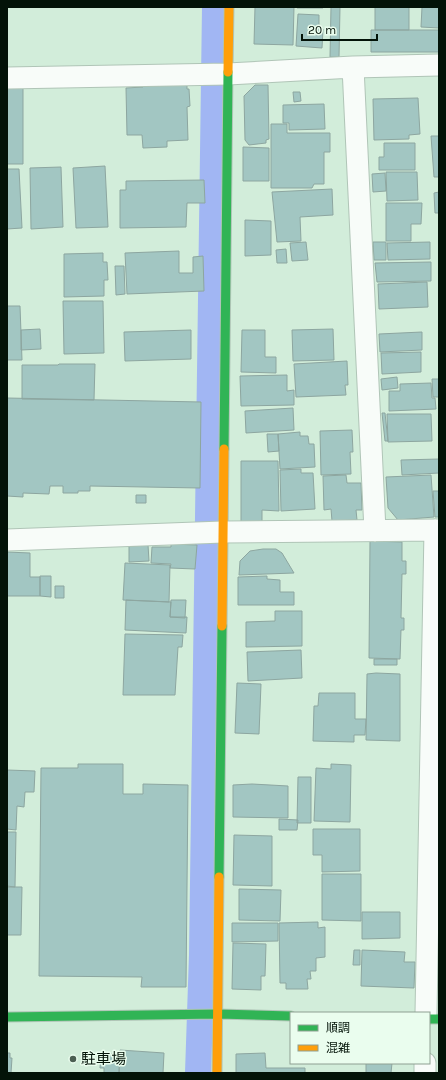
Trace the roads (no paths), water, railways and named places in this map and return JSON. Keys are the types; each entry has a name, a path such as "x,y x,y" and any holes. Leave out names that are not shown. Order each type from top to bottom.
{"street":[{"path":"217,1073 229,7"},
{"path":"7,78 228,74 353,67 439,65"},
{"path":"353,67 375,531"},
{"path":"7,540 223,532 437,530 426,1012"},
{"path":"7,1017 218,1014 290,1016"}],"waterway":[{"path":"198,1073 202,955 215,7"}],"place":[{"name":"駐車場","path":"73,1059"}]}
